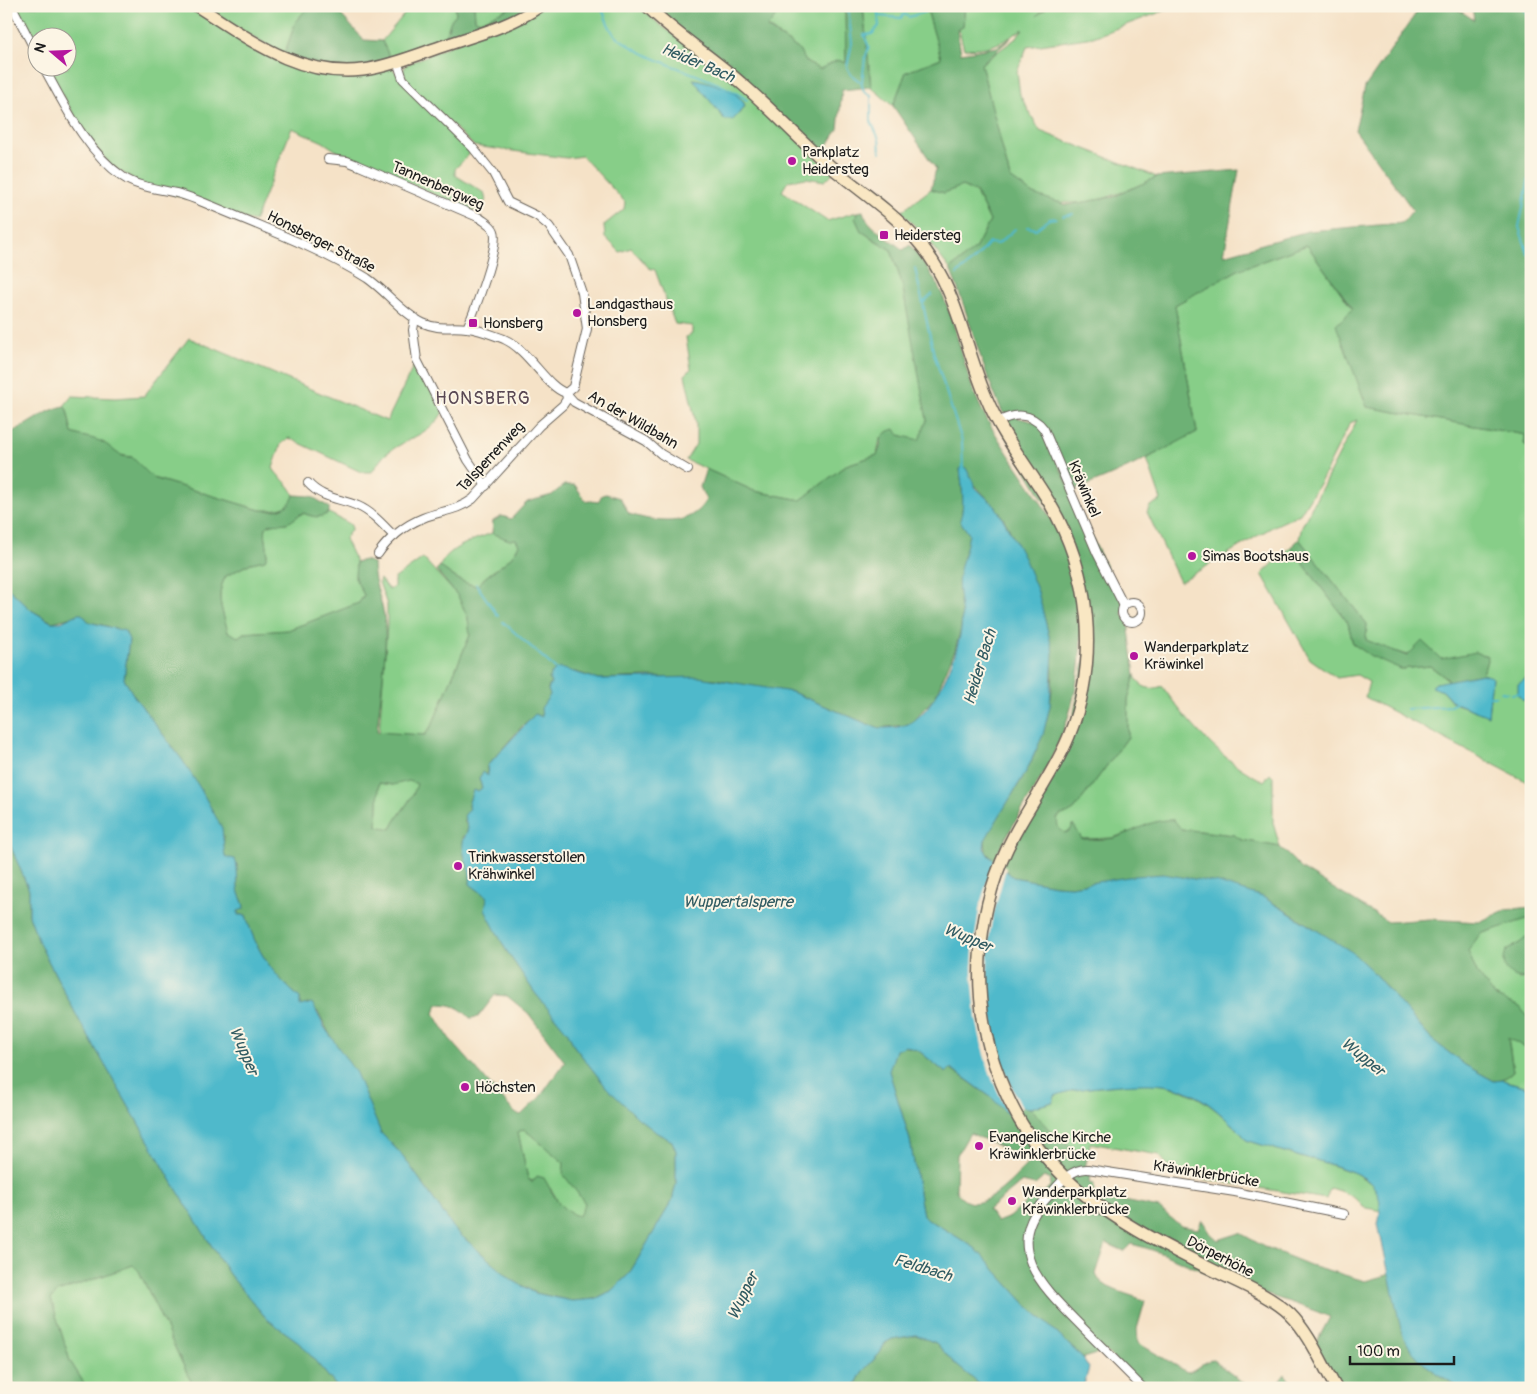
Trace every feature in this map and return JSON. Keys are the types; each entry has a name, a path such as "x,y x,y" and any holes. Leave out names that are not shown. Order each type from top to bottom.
{"main road":[{"path":"197,6 262,48 287,60 309,66 352,71 397,61 506,25 540,6"},
{"path":"646,6 744,85 806,145 891,215 922,246 942,276 951,294 979,378 998,422"},
{"name":"Dörperhöhe","path":"998,422 1046,498 1068,540 1083,587 1088,628 1083,689 1070,733 1052,771 1000,864 987,908 980,948 980,982 983,1018 989,1046 1001,1080 1016,1112 1036,1144 1065,1178 1093,1203 1125,1224 1279,1306 1302,1330 1336,1388"}],"street":[{"path":"12,6 28,37"},
{"path":"397,61 403,80 473,148 493,173 508,202 525,208 543,221 569,255 582,293 587,329 573,387 566,392"},
{"name":"Honsberger Straße","path":"50,78 85,138 111,167 124,178 141,185 201,202 298,243 366,278 415,318 440,328 467,328 515,345 556,387 566,392"},
{"name":"Tannenbergweg","path":"328,159 347,161 480,218 491,226 495,236 493,248 467,328"},
{"path":"415,318 413,330 417,360 468,460 486,486"},
{"name":"An der Wildbahn","path":"566,392 574,402 646,441 661,454 688,470"},
{"name":"Talsperrenweg","path":"378,554 394,536 423,518 462,508 486,486 538,426 563,405 567,399 566,392"},
{"name":"Kräwinkel","path":"998,422 1011,416 1020,415 1036,421 1044,429 1094,546 1124,606"},
{"path":"308,483 330,499 357,505 367,511 394,536"},
{"name":"Kräwinklerbrücke","path":"1065,1178 1078,1170 1088,1169 1235,1192 1344,1214"},
{"path":"1065,1178 1042,1204 1029,1224 1026,1245 1030,1262 1039,1279 1051,1295 1143,1388"}],"green space":[{"path":"14,6 196,6 262,48 392,68 472,151 455,169 455,175 484,193 486,200 481,208 476,211 461,207 335,150 323,142 292,128 254,222 140,183 111,166 88,138 52,78 78,78 78,28 28,28 28,34"},
{"path":"201,6 309,6 296,21 284,55"},
{"path":"309,6 333,6 364,40 382,41 391,60 361,67 333,68 284,55 296,21"},
{"path":"411,6 455,6 456,14 451,20 443,44 404,55 401,52 391,60 382,41"},
{"path":"455,6 474,6 475,19 480,21 514,6 540,6 443,44 451,20 456,14"},
{"path":"474,6 514,6 480,21 475,19"},
{"path":"542,6 642,6 653,19 747,91 833,173 825,181 806,178 788,181 782,191 827,221 857,212 856,219 862,230 891,250 902,284 923,391 927,420 919,441 899,435 880,439 877,455 846,465 801,500 754,491 686,460 696,444 696,423 685,375 691,369 686,337 692,334 692,326 675,324 655,270 649,268 631,248 620,252 605,237 604,225 624,209 625,202 582,156 567,158 474,146 415,90 403,73 405,65","holes":["694,79 731,91 742,100 745,106 741,112 725,120"]},
{"path":"651,6 770,6 776,16 767,28 798,49 807,63 820,69 838,60 846,63 845,6 863,6 871,87 842,90 838,129 823,153"},
{"path":"770,6 845,6 846,63 838,60 820,69 807,63 798,49 767,27 776,16"},
{"path":"863,6 926,6 941,58 906,72 893,106 871,87"},
{"path":"926,6 965,6 963,26 957,30 961,53 997,47 1011,38 981,64 1010,178 1033,194 1067,205 1113,197 1157,177 1239,170 1224,255 1308,231 1402,223 1413,210 1355,130 1365,87 1421,6 1453,6 1474,20 1472,6 1531,6 1531,449 1524,444 1525,435 1367,407 1336,325 1353,309 1307,245 1238,270 1175,305 1197,432 1119,472 1071,491 1047,432 1027,414 1003,413 988,377 950,269 975,249 990,221 976,192 962,186 944,193 931,189 936,169 893,106 906,72 941,58"},
{"path":"965,6 1046,6 1037,16 1048,6 1177,6 1093,37 1027,47 1017,72 1020,95 1040,131 1157,177 1112,196 1080,203 1049,200 1033,194 1010,178 981,64 1015,39 1023,29 996,44 982,48 964,49 959,30 963,25"},
{"path":"962,186 976,193 990,221 975,249 950,269 921,232 901,212 931,189 944,193"},
{"path":"863,211 865,217 879,232 903,250 910,245 931,274 947,306 970,381 982,410 999,440 1056,528 1067,554 1075,581 1081,638 1079,666 1067,722 1049,762 994,860 986,852 985,840 1028,768 1042,736 1050,705 1053,677 1051,649 1036,593 1009,530 998,510 979,489 966,469 960,469 963,502 960,521 969,534 961,629 955,650 935,697 913,721 906,725 877,728 792,692 716,679 647,677 598,679 576,672 551,674 549,679 551,683 548,688 550,695 542,717 533,717 525,723 487,766 487,777 483,772 479,778 482,788 478,791 473,790 468,805 470,808 464,821 467,832 463,837 471,878 470,884 487,897 486,910 506,950 535,993 568,1033 574,1046 607,1088 657,1133 672,1141 676,1151 676,1184 672,1201 629,1274 611,1291 595,1299 572,1301 536,1293 512,1280 456,1231 403,1156 381,1133 318,1012 309,1003 300,1007 300,998 281,980 266,961 254,940 246,915 238,915 238,910 244,905 238,891 237,864 225,857 223,850 224,837 183,761 134,696 124,679 129,640 107,626 89,622 82,615 52,622 31,610 6,586 6,434 56,408 64,406 67,410 72,433 100,441 122,456 132,457 153,478 260,510 276,510 285,507 294,495 311,496 329,507 329,513 318,517 303,513 283,524 274,524 266,527 267,556 265,560 251,563 226,576 222,583 220,597 228,632 238,637 244,633 288,630 359,603 364,595 355,578 356,562 364,560 373,563 373,571 383,609 385,637 377,732 425,735 433,723 470,635 468,618 458,596 436,570 440,566 457,579 477,586 488,575 505,563 519,545 516,539 509,540 492,533 493,521 502,516 511,519 527,502 552,495 564,485 575,485 585,500 598,502 602,495 606,494 620,498 629,514 661,521 681,519 691,516 706,500 700,487 706,469 754,491 801,500 846,465 877,455 883,436 889,431 895,429 899,435 919,440 927,420 902,284 891,250 861,231 855,218 857,212","holes":["409,781 417,784 412,797 391,829 377,826 379,783 393,785","495,995 507,996 528,1013 565,1062 540,1097 521,1115 515,1113 449,1038 434,1013 438,1004 443,1004 463,1011 470,1018 478,1017","524,1129 564,1163 563,1174 585,1203 579,1216 572,1214 562,1206 544,1178 537,1176 532,1182 528,1179 518,1132"]},
{"path":"1307,245 1353,310 1367,407 1526,435 1524,444 1531,449 1531,676 1525,678 1523,700 1531,700 1531,784 1365,697 1369,682 1357,675 1337,678 1310,659 1262,574 1291,547 1348,623 1353,644 1401,669 1430,666 1450,681 1436,683 1432,687 1443,691 1453,703 1488,715 1492,677 1483,674 1488,656 1470,654 1442,659 1422,658 1402,654 1365,640 1367,624 1299,539 1302,526 1357,420 1350,423 1322,479 1300,514 1274,526 1180,582 1147,512 1150,506 1161,500 1147,459 1173,443 1197,432 1175,305 1238,270"},
{"path":"189,338 387,421 416,361 443,412 433,425 387,453 372,472 361,472 289,438 281,444 273,468 291,489 294,495 293,500 284,507 271,510 260,510 153,478 132,457 115,454 109,447 72,433 67,410 64,406 72,396 115,398 144,396"},
{"path":"1011,416 1039,423 1124,606 1122,614 1128,622 1135,675 1128,700 1128,737 1074,810 1060,815 1057,819 1058,828 1065,833 1071,830 1073,824 1082,839 1106,839 1114,838 1159,821 1174,820 1181,829 1234,835 1242,840 1280,847 1302,869 1388,922 1429,919 1479,922 1505,910 1531,907 1531,928 1527,919 1480,934 1468,951 1477,973 1496,997 1520,1007 1531,1022 1531,1051 1508,1038 1513,1071 1502,1080 1494,1081 1465,1065 1430,1038 1373,972 1311,926 1263,897 1243,891 1147,875 1071,886 1055,885 1013,877 1000,865 1070,733 1088,643 1072,549 998,422"},
{"path":"303,513 322,516 329,513 350,524 352,528 345,539 356,562 355,578 364,595 359,603 288,630 244,633 238,637 228,633 220,597 222,583 226,576 251,563 265,560 267,556 266,527 276,522 286,523"},
{"path":"492,533 516,539 519,545 504,563 477,586 457,579 440,566 444,559 455,549"},
{"path":"1299,539 1367,624 1366,640 1407,656 1422,641 1441,659 1475,652 1488,656 1483,674 1450,681 1430,666 1401,669 1371,656 1353,644 1348,623 1291,547"},
{"path":"423,558 458,596 468,618 470,635 433,723 425,735 379,733 387,605 379,582 380,579 389,590 394,587 394,579"},
{"path":"1135,675 1142,686 1154,688 1162,686 1194,727 1234,764 1264,781 1270,774 1273,777 1273,823 1280,847 1242,840 1234,835 1181,829 1136,830 1112,838 1082,839 1073,825 1071,830 1065,833 1058,828 1057,819 1060,815 1074,810 1128,737 1128,700"},
{"path":"409,780 418,784 391,829 377,826 379,783 393,785"},
{"path":"6,835 29,890 29,915 40,945 79,1020 174,1185 229,1274 267,1319 300,1343 338,1388 194,1388 139,1271 133,1265 58,1292 51,1299 70,1361 87,1388 19,1388 10,1380 6,1357"},
{"path":"1527,918 1531,932 1521,942 1506,951 1519,979 1531,978 1531,1022 1522,1011 1503,1001 1487,988 1467,951 1480,934"},
{"path":"1531,932 1531,978 1513,976 1504,964 1506,951 1521,942"},
{"path":"1508,1037 1531,1051 1531,1088 1502,1080 1513,1071"},
{"path":"904,1046 919,1051 946,1073 950,1068 992,1098 1008,1114 1023,1107 1031,1108 1051,1132 1081,1154 1088,1155 1084,1172 1090,1174 1089,1183 1094,1184 1094,1195 1159,1208 1181,1226 1198,1229 1202,1220 1211,1234 1218,1240 1240,1233 1263,1246 1310,1265 1365,1281 1390,1274 1406,1342 1424,1364 1459,1388 1340,1388 1315,1345 1330,1317 1235,1284 1165,1255 1131,1244 1124,1251 1106,1243 1096,1274 1110,1288 1145,1301 1137,1329 1138,1343 1187,1372 1194,1370 1209,1360 1213,1360 1250,1388 1140,1388 1106,1351 1083,1358 1025,1303 975,1248 923,1216 910,1140 889,1071 893,1053 898,1048","holes":["970,1133 1030,1160 1006,1186 984,1201 973,1203 964,1200 956,1190 957,1155","1044,1177 1051,1180 1050,1186 1044,1192 1039,1192 1010,1217 997,1222 988,1210 1022,1182 1035,1185"]},
{"path":"1148,1082 1181,1090 1208,1104 1240,1132 1246,1140 1355,1173 1369,1182 1379,1192 1381,1211 1363,1207 1353,1197 1330,1188 1326,1199 1168,1173 1169,1167 1159,1155 1090,1143 1088,1155 1079,1153 1056,1137 1031,1108 1053,1102 1055,1096 1068,1090"},
{"path":"524,1129 564,1163 578,1194 585,1203 579,1217 572,1215 561,1206 551,1189 528,1179 518,1132"},
{"path":"133,1265 139,1271 194,1388 87,1388 70,1361 51,1299 58,1292"},
{"path":"916,1335 936,1343 954,1363 984,1388 854,1388 862,1372 880,1353 885,1343 892,1339"},
{"path":"1285,1374 1295,1388 1274,1388"}],"water":[{"path":"693,79 723,87 737,95 745,106 733,120 725,120"},
{"name":"Wuppertalsperre","path":"966,468 976,488 996,507 1025,560 1038,592 1053,652 1050,706 1043,735 1027,770 985,840 984,848 988,855 1013,877 1055,885 1071,886 1134,876 1163,874 1219,883 1263,897 1352,952 1373,972 1430,1038 1465,1065 1494,1081 1502,1080 1531,1088 1531,1388 1459,1388 1424,1364 1411,1350 1402,1334 1378,1224 1380,1207 1378,1195 1372,1185 1364,1178 1353,1172 1313,1159 1307,1159 1246,1140 1239,1130 1211,1106 1197,1096 1171,1086 1142,1084 1074,1090 1055,1096 1053,1102 1031,1108 1023,1107 1008,1115 992,1098 951,1068 946,1073 919,1051 906,1046 896,1050 889,1071 910,1140 923,1216 975,1248 1025,1303 1083,1358 1089,1368 1083,1388 984,1388 954,1363 936,1343 916,1335 892,1339 885,1343 880,1353 862,1372 854,1388 338,1388 300,1343 267,1319 229,1274 174,1185 79,1020 40,945 29,915 29,890 6,835 6,586 31,610 51,622 61,622 82,614 89,622 125,631 129,640 124,679 134,696 183,761 222,828 225,857 235,859 236,863 238,889 244,909 238,911 238,915 246,915 254,940 260,951 273,971 300,998 300,1006 312,1003 325,1028 356,1073 381,1133 403,1156 456,1231 512,1280 535,1293 572,1301 595,1299 611,1291 629,1274 672,1201 676,1184 676,1151 672,1141 657,1133 638,1118 607,1088 574,1046 568,1033 535,993 506,950 485,910 487,897 470,884 470,875 463,845 468,828 464,816 470,808 468,805 473,790 478,791 482,788 479,778 483,772 488,776 487,766 535,714 542,717 541,708 550,695 548,690 551,683 549,678 554,671 560,668 598,679 699,677 792,692 877,728 897,727 908,724 927,708 936,696 950,668 959,641 962,622 958,582 969,534 960,521 963,502 960,469"},
{"path":"1483,674 1492,677 1488,716 1453,702 1443,691 1431,687 1436,683"},
{"path":"1531,676 1531,700 1523,700 1518,695 1518,684"}],"pier":[{"path":"995,858 1006,868 993,915 988,944 987,985 996,1046 1007,1077 1022,1108 1009,1115 992,1079 984,1055 976,1018 972,973 973,950 980,904"}],"waterway":[{"name":"Heider Bach","path":"601,6 611,30 631,47 731,90 747,100"},
{"path":"848,6 852,43 847,67 851,75 861,82 864,92 871,96 871,121 879,139 880,152"},
{"path":"877,6 878,15"},
{"path":"1522,6 1531,22"},
{"path":"862,82 865,58 869,47 864,35 872,34 879,26 878,16 901,18 904,14 909,17 925,12"},
{"path":"1531,168 1519,227 1528,254 1531,255"},
{"path":"1063,216 1073,214"},
{"path":"1027,227 1036,229 1049,219 1056,218"},
{"path":"957,274 974,260 989,243 998,244 1015,229"},
{"name":"Heider Bach","path":"915,268 934,354 962,441 963,469"},
{"path":"923,303 932,294"},
{"path":"476,584 498,616"},
{"path":"503,622 557,670"},
{"path":"1501,692 1508,693"},
{"path":"1512,694 1520,693"},
{"path":"1489,696 1496,696"},
{"path":"1407,709 1450,706 1456,703"}],"place":[{"name":"Parkplatz Heidersteg","path":"792,161"},
{"name":"Heidersteg","path":"884,235"},
{"name":"Landgasthaus Honsberg","path":"577,313"},
{"name":"Honsberg","path":"473,323"},
{"name":"Simas Bootshaus","path":"1192,556"},
{"name":"Wanderparkplatz Kräwinkel","path":"1134,656"},
{"name":"Trinkwasserstollen Krähwinkel","path":"458,866"},
{"name":"Höchsten","path":"465,1087"},
{"name":"Evangelische Kirche Kräwinklerbrücke","path":"979,1146"},
{"name":"Wanderparkplatz Kräwinklerbrücke","path":"1012,1201"}],"district":[{"name":"HONSBERG","path":"483,398"}],"water label":[{"name":"Wupper","path":"968,938"},
{"name":"Wupper","path":"244,1051"},
{"name":"Wupper","path":"1363,1057"},
{"name":"Feldbach","path":"923,1268"},
{"name":"Wupper","path":"743,1296"}]}
